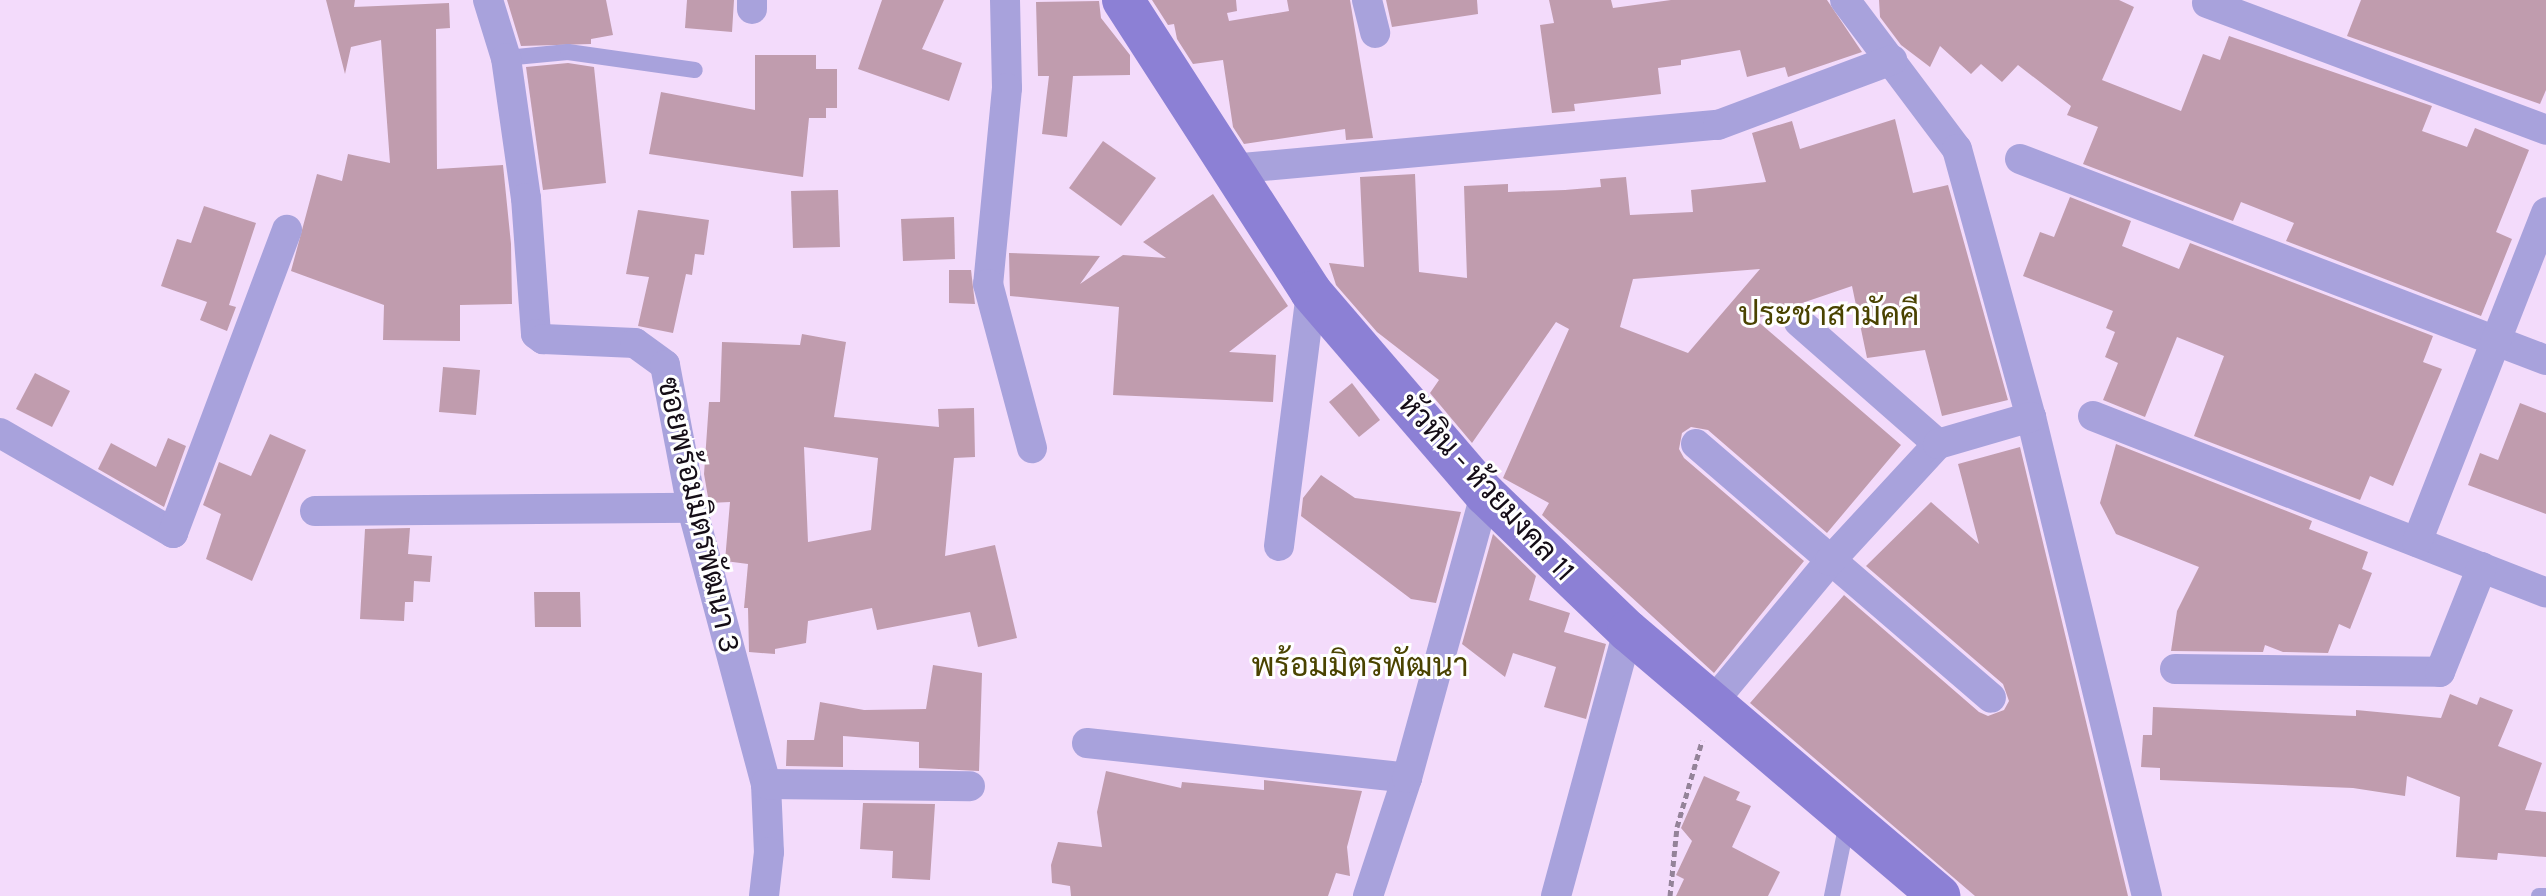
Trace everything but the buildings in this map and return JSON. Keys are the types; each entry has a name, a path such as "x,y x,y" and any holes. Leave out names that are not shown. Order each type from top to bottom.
{"street":[{"name":"ซอยพร้อมมิตรพัฒนา 3","path":"488,0 506,58 526,198 536,334 543,339 635,343 665,365 692,508 766,784 769,852 764,896"},
{"path":"1005,0 1007,88 988,284 1032,448"},
{"name":"หัวหิน - ห้วยมงคล 11","path":"1123,0 1311,292 1485,494 1628,631 1939,896"},
{"path":"1367,0 1375,33"},
{"path":"1845,0 1957,149 2031,417 2147,896"},
{"path":"2207,3 2546,130"},
{"path":"1231,169 1718,125 1892,60"},
{"path":"2020,159 2546,360"},
{"path":"2417,542 2546,212"},
{"path":"0,433 173,533 287,230"},
{"path":"1279,546 1311,292"},
{"path":"1799,322 1938,444"},
{"path":"2093,416 2546,593"},
{"path":"1712,703 1830,561 1938,444 2031,417"},
{"path":"1696,444 1991,698"},
{"path":"1368,896 1407,778 1485,494"},
{"path":"315,511 692,508"},
{"path":"2175,669 2440,672 2482,567"},
{"path":"1556,896 1628,631"},
{"path":"1087,743 1407,778"},
{"path":"766,784 970,786"}],"lane":[{"path":"506,58 568,52 695,70"},
{"path":"1832,896 1848,819"},
{"path":"2539,896 2546,896"}],"path":[{"path":"1670,896 1677,827 1712,703"}],"district":[{"name":"ประชาสามัคคี","path":"1829,315"},
{"name":"พร้อมมิตรพัฒนา","path":"1360,666"}]}
